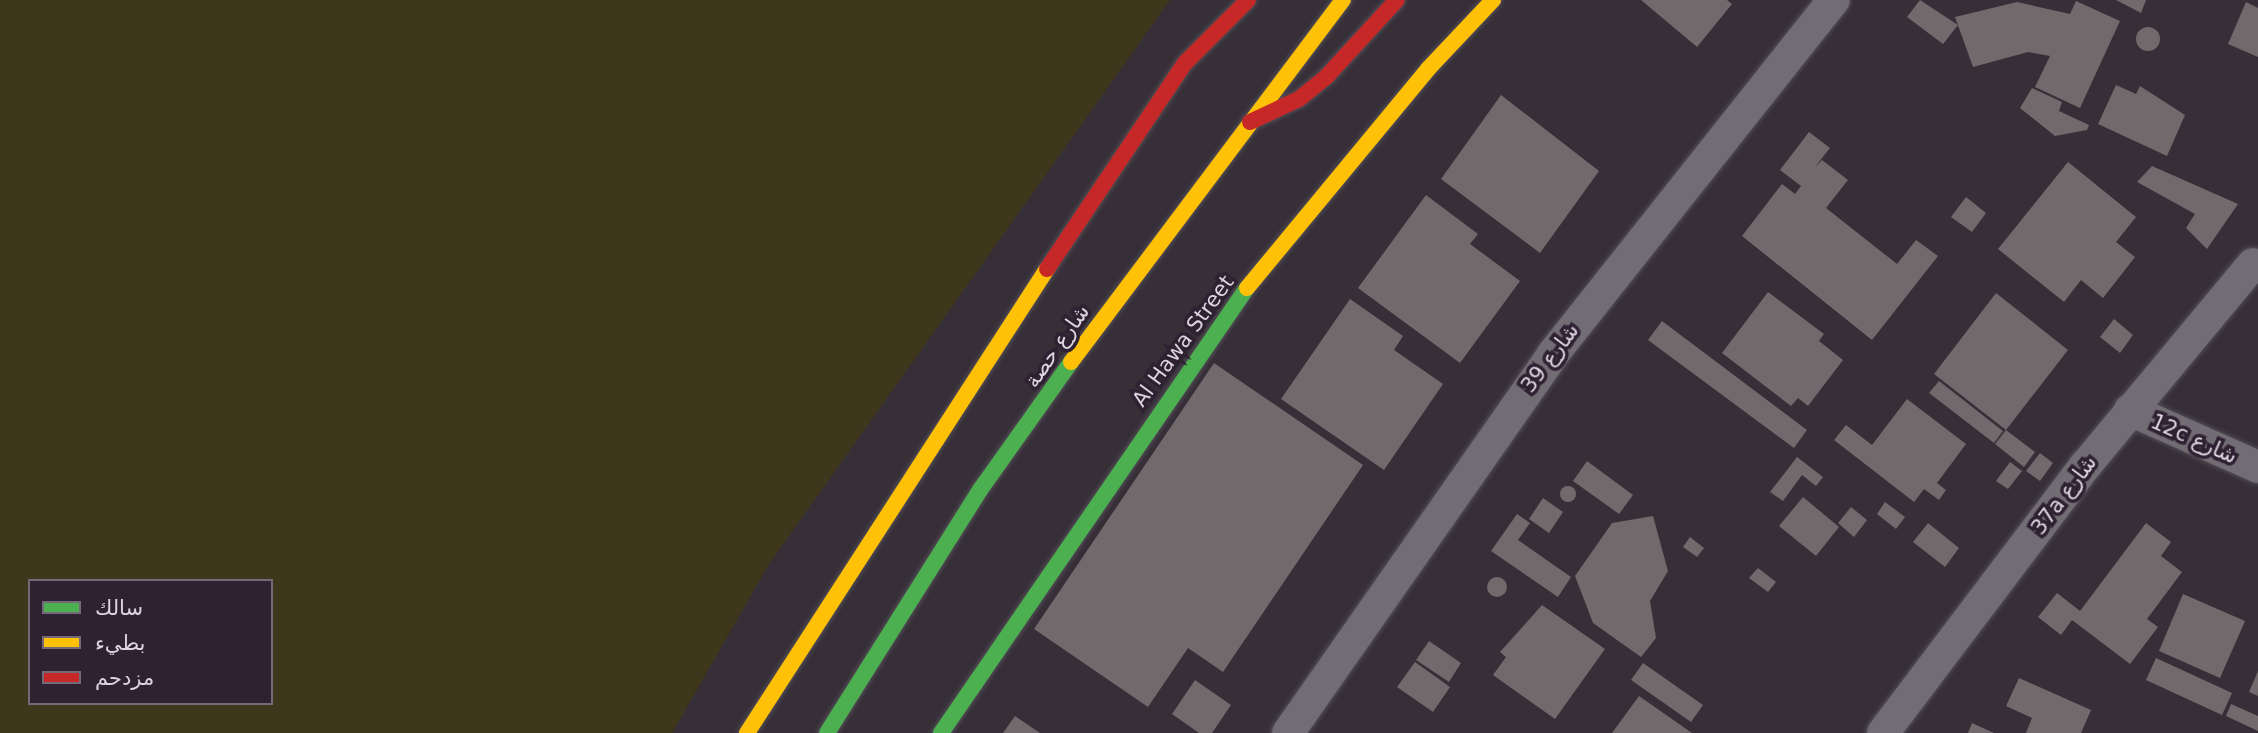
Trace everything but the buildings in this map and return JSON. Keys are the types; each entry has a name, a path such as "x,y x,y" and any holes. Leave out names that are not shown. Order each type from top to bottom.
{"main road":[{"path":"747,733 958,402 1185,63 1220,0"},
{"path":"1185,63 1248,0"},
{"name":"شارع حصة","path":"827,733 980,490 1250,122 1343,0"},
{"path":"1250,122 1299,99 1327,76 1397,0"},
{"name":"Al Hawa Street","path":"941,733 1225,314 1428,69 1493,0"}],"street":[{"name":"شارع 39","path":"1289,733 1553,354 1834,0"},
{"name":"37a شارع","path":"1883,733 2130,410 2253,264"},
{"name":"12c شارع","path":"2130,410 2258,467"}],"sand":[{"path":"0,0 1170,0 769,564 672,733 0,733"}],"traffic: fast":[{"path":"941,733 1247,288"},
{"path":"827,733 980,490 1071,362"}],"traffic: slow":[{"path":"1071,362 1343,0"},
{"path":"1247,288 1428,69 1493,0"},
{"path":"747,733 1047,269"}],"traffic: jam":[{"path":"1047,269 1185,63 1248,0"},
{"path":"1250,122 1299,99 1327,76 1397,0"}]}
